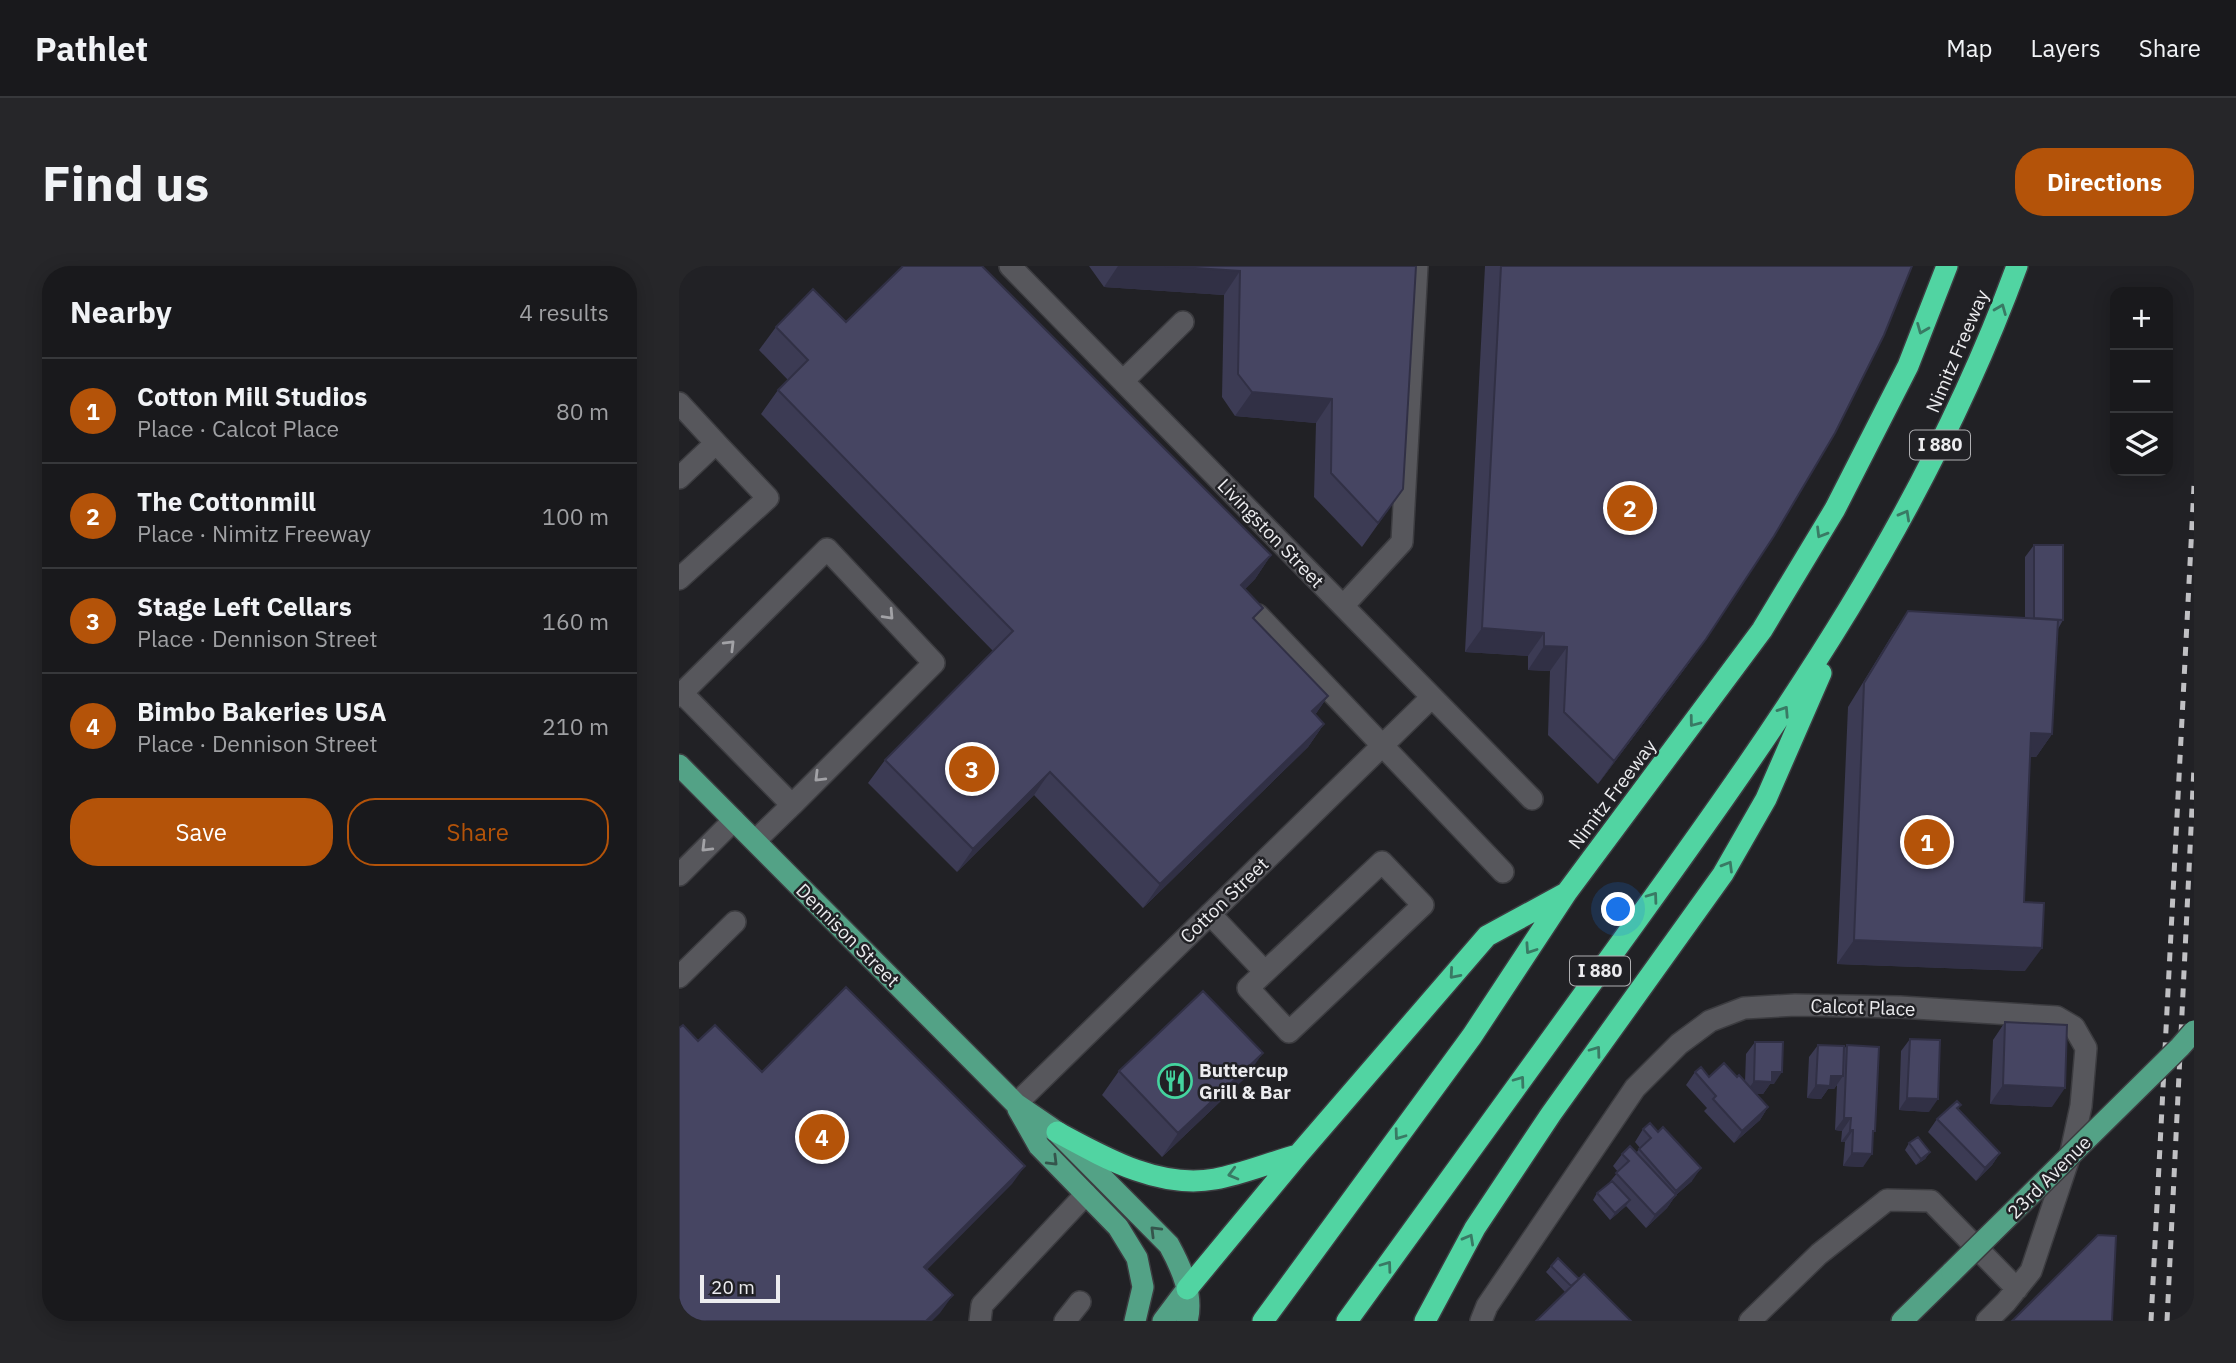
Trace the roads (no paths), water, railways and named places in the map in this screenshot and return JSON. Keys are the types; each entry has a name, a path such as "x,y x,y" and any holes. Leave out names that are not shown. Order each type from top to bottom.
{"highway":[{"name":"Nimitz Freeway","path":"1263,1321 1472,1036 1567,892 1762,630 1835,509 1902,378 1947,266"},
{"name":"Nimitz Freeway","path":"1347,1321 1706,824 1780,718 1846,616 1900,524 1933,460 1984,351 2017,266"},
{"path":"1425,1321 1475,1228 1551,1114 1723,874 1766,799 1846,616"},
{"path":"1187,1289 1298,1155 1487,936 1567,892"},
{"path":"1057,1132 1109,1161 1184,1181 1213,1179 1298,1155"}],"main road":[{"name":"Dennison Street","path":"679,765 1016,1104 1057,1132 1169,1245 1181,1268 1187,1289"},
{"name":"23rd Avenue","path":"1902,1321 2180,1048 2194,1031"},
{"name":"Dennison Street","path":"1016,1104 1039,1146 1118,1227 1137,1258 1143,1287 1135,1321"},
{"path":"1163,1321 1187,1289"},
{"path":"1187,1289 1187,1321"}],"street":[{"name":"Livingston Street","path":"1010,266 1532,799"},
{"path":"1343,606 1402,542 1417,266"},
{"path":"1123,381 1184,322"},
{"path":"679,403 768,498 679,579"},
{"path":"679,478 716,443"},
{"path":"755,841 792,805 934,663 827,549 680,695 792,805"},
{"path":"1258,615 1503,872"},
{"name":"Cotton Street","path":"1016,1104 1432,697"},
{"path":"679,875 734,820"},
{"path":"1382,862 1423,905 1289,1032 1248,988 1265,972 1382,862"},
{"path":"1210,914 1265,972"},
{"path":"679,977 735,922"},
{"name":"Calcot Place","path":"1481,1321 1487,1306 1635,1088 1679,1045 1710,1021 1744,1008 1794,1005 1900,1007 2057,1017 2074,1027 2086,1048 2081,1106 2071,1152 2031,1271 1987,1321"},
{"path":"980,1321 982,1305 1086,1194"},
{"path":"1750,1321 1819,1254 1887,1200 1931,1201 2017,1289"},
{"path":"1065,1321 1080,1302"}],"railway":[{"path":"2151,1321 2194,486"},
{"path":"2167,1321 2194,767"}],"place":[{"name":"The Cottonmill","path":"1630,508"},
{"name":"Stage Left Cellars","path":"972,769"},
{"name":"Cotton Mill Studios","path":"1927,842"},
{"name":"Buttercup Grill & Bar","path":"1175,1081"},
{"name":"Bimbo Bakeries USA","path":"822,1137"}]}
